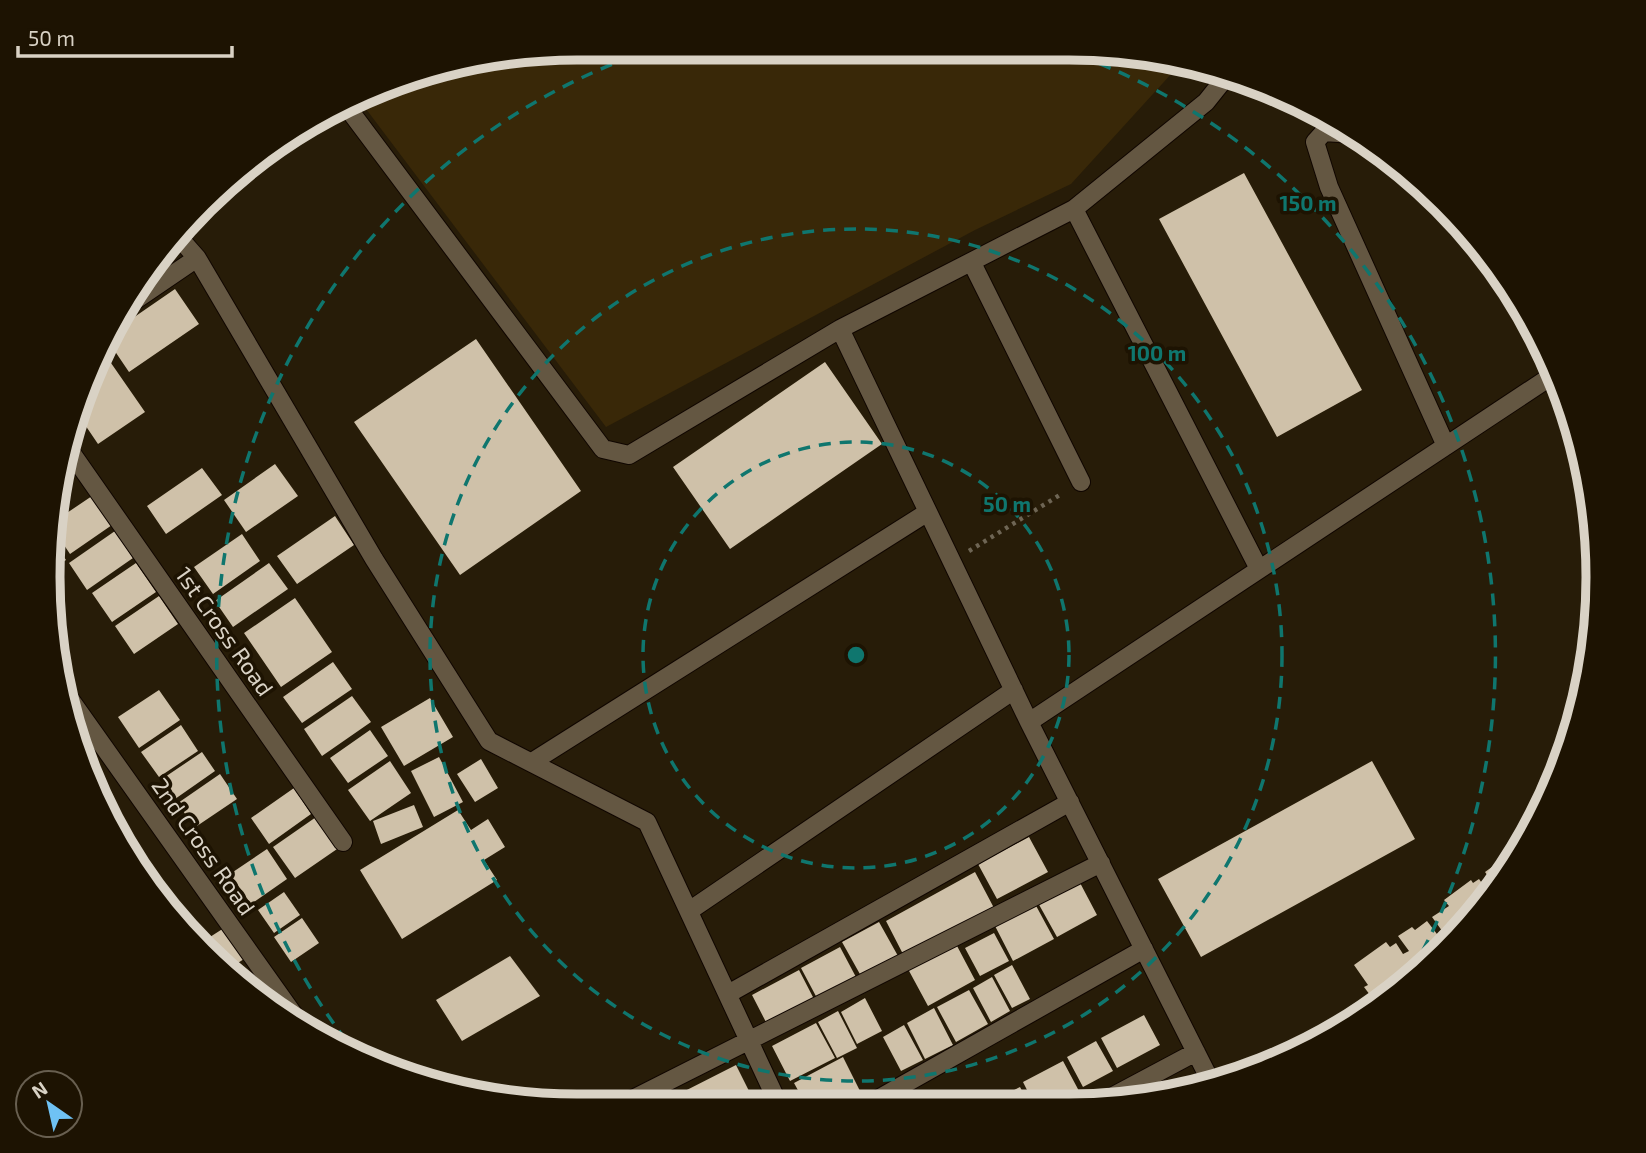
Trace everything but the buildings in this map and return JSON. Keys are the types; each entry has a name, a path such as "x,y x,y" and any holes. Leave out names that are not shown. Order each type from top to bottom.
{"street":[{"path":"351,112 603,449 629,455 840,329 1074,209 1206,102 1222,83"},
{"path":"1334,133 1324,132 1315,142 1329,187 1446,446"},
{"path":"1074,209 1259,569"},
{"path":"183,242 197,258 374,559 489,741 647,822 774,1094"},
{"path":"144,294 197,258"},
{"path":"972,263 1081,482"},
{"path":"840,329 1029,722 1207,1075"},
{"path":"1029,722 1547,379"},
{"name":"1st Cross Road","path":"74,456 343,842"},
{"path":"532,762 929,512"},
{"path":"689,911 1014,690"},
{"name":"2nd Cross Road","path":"77,709 275,996"},
{"path":"728,994 1070,802"},
{"path":"643,1094 1101,863"},
{"path":"887,1094 1144,949"},
{"path":"1124,1090 1196,1052"}],"path":[{"path":"952,561 1081,482"}],"shaded area":[{"path":"1070,60 1137,64 1175,70 1071,184 975,230 606,427 364,106 443,77 476,69 543,61"}]}
